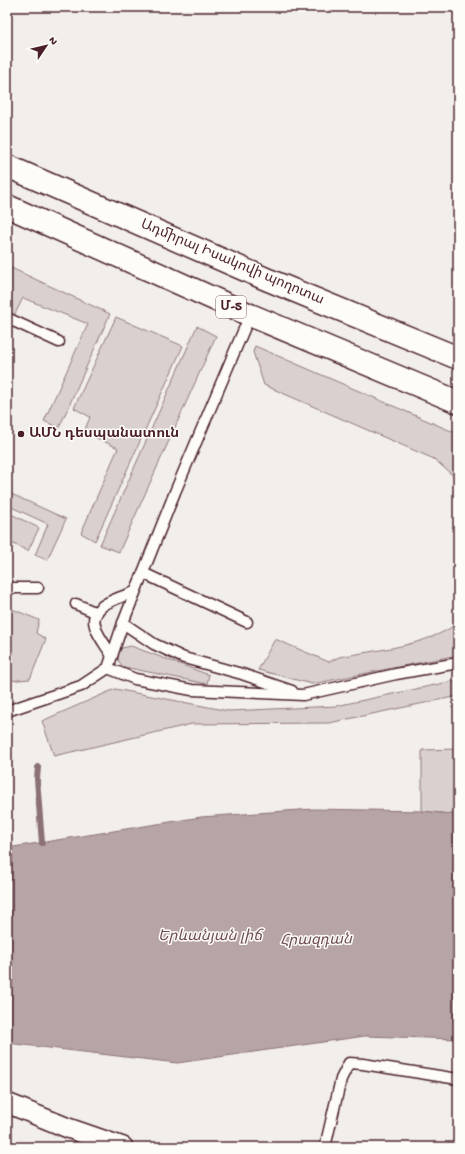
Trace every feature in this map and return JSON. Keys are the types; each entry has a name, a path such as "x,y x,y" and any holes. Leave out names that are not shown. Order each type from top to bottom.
{"highway":[{"name":"Ադմիրալ Իսակովի պողոտա","path":"7,166 266,279 458,358"},
{"name":"Մ-5","path":"7,206 250,315 458,402"}],"street":[{"path":"7,1103 68,1128 123,1147"}],"lane":[{"path":"7,711 81,686 108,668 123,623 175,492 250,315"},
{"path":"7,318 59,342"},
{"path":"143,573 247,622"},
{"path":"7,586 10,588 38,588"},
{"path":"112,656 96,629 94,621 96,613 102,605 135,592"},
{"path":"76,604 96,613"},
{"path":"123,623 154,644 184,658 242,674 303,695"},
{"path":"108,668 135,679 192,690 303,695 396,674 458,663"},
{"path":"325,1147 341,1079 349,1063 458,1079"}],"shaded area":[{"path":"7,266 110,314 59,428 44,421 88,324 23,298 14,316 7,313"},
{"path":"116,317 183,346 95,541 81,533 118,448 84,432 90,417 74,408"},
{"path":"197,326 216,336 119,552 100,545"},
{"path":"255,346 458,434 458,480 434,459 264,385 253,352"},
{"path":"7,492 66,519 47,560 35,555 48,524 7,505"},
{"path":"7,512 39,528 28,551 7,541"},
{"path":"7,607 39,620 36,633 46,639 30,679 7,681"},
{"path":"458,623 458,655 312,684 258,670 275,639 329,662 339,657 416,642 446,631"},
{"path":"131,646 209,675 207,684 124,667 119,662 117,654 122,648"},
{"path":"458,680 458,696 329,723 192,724 54,756 42,721 115,689 229,711 336,706"},
{"path":"458,749 458,815 422,811 422,750"}],"water":[{"name":"Երևանյան լիճ","path":"313,809 422,811 458,815 458,1039 365,1036 177,1063 7,1043 7,848 201,817"}],"waterway":[{"path":"38,767 37,779 42,843"}],"place":[{"name":"ԱՄՆ դեսպանատուն","path":"21,434"}],"water label":[{"name":"Հրազդան","path":"316,941"}]}
